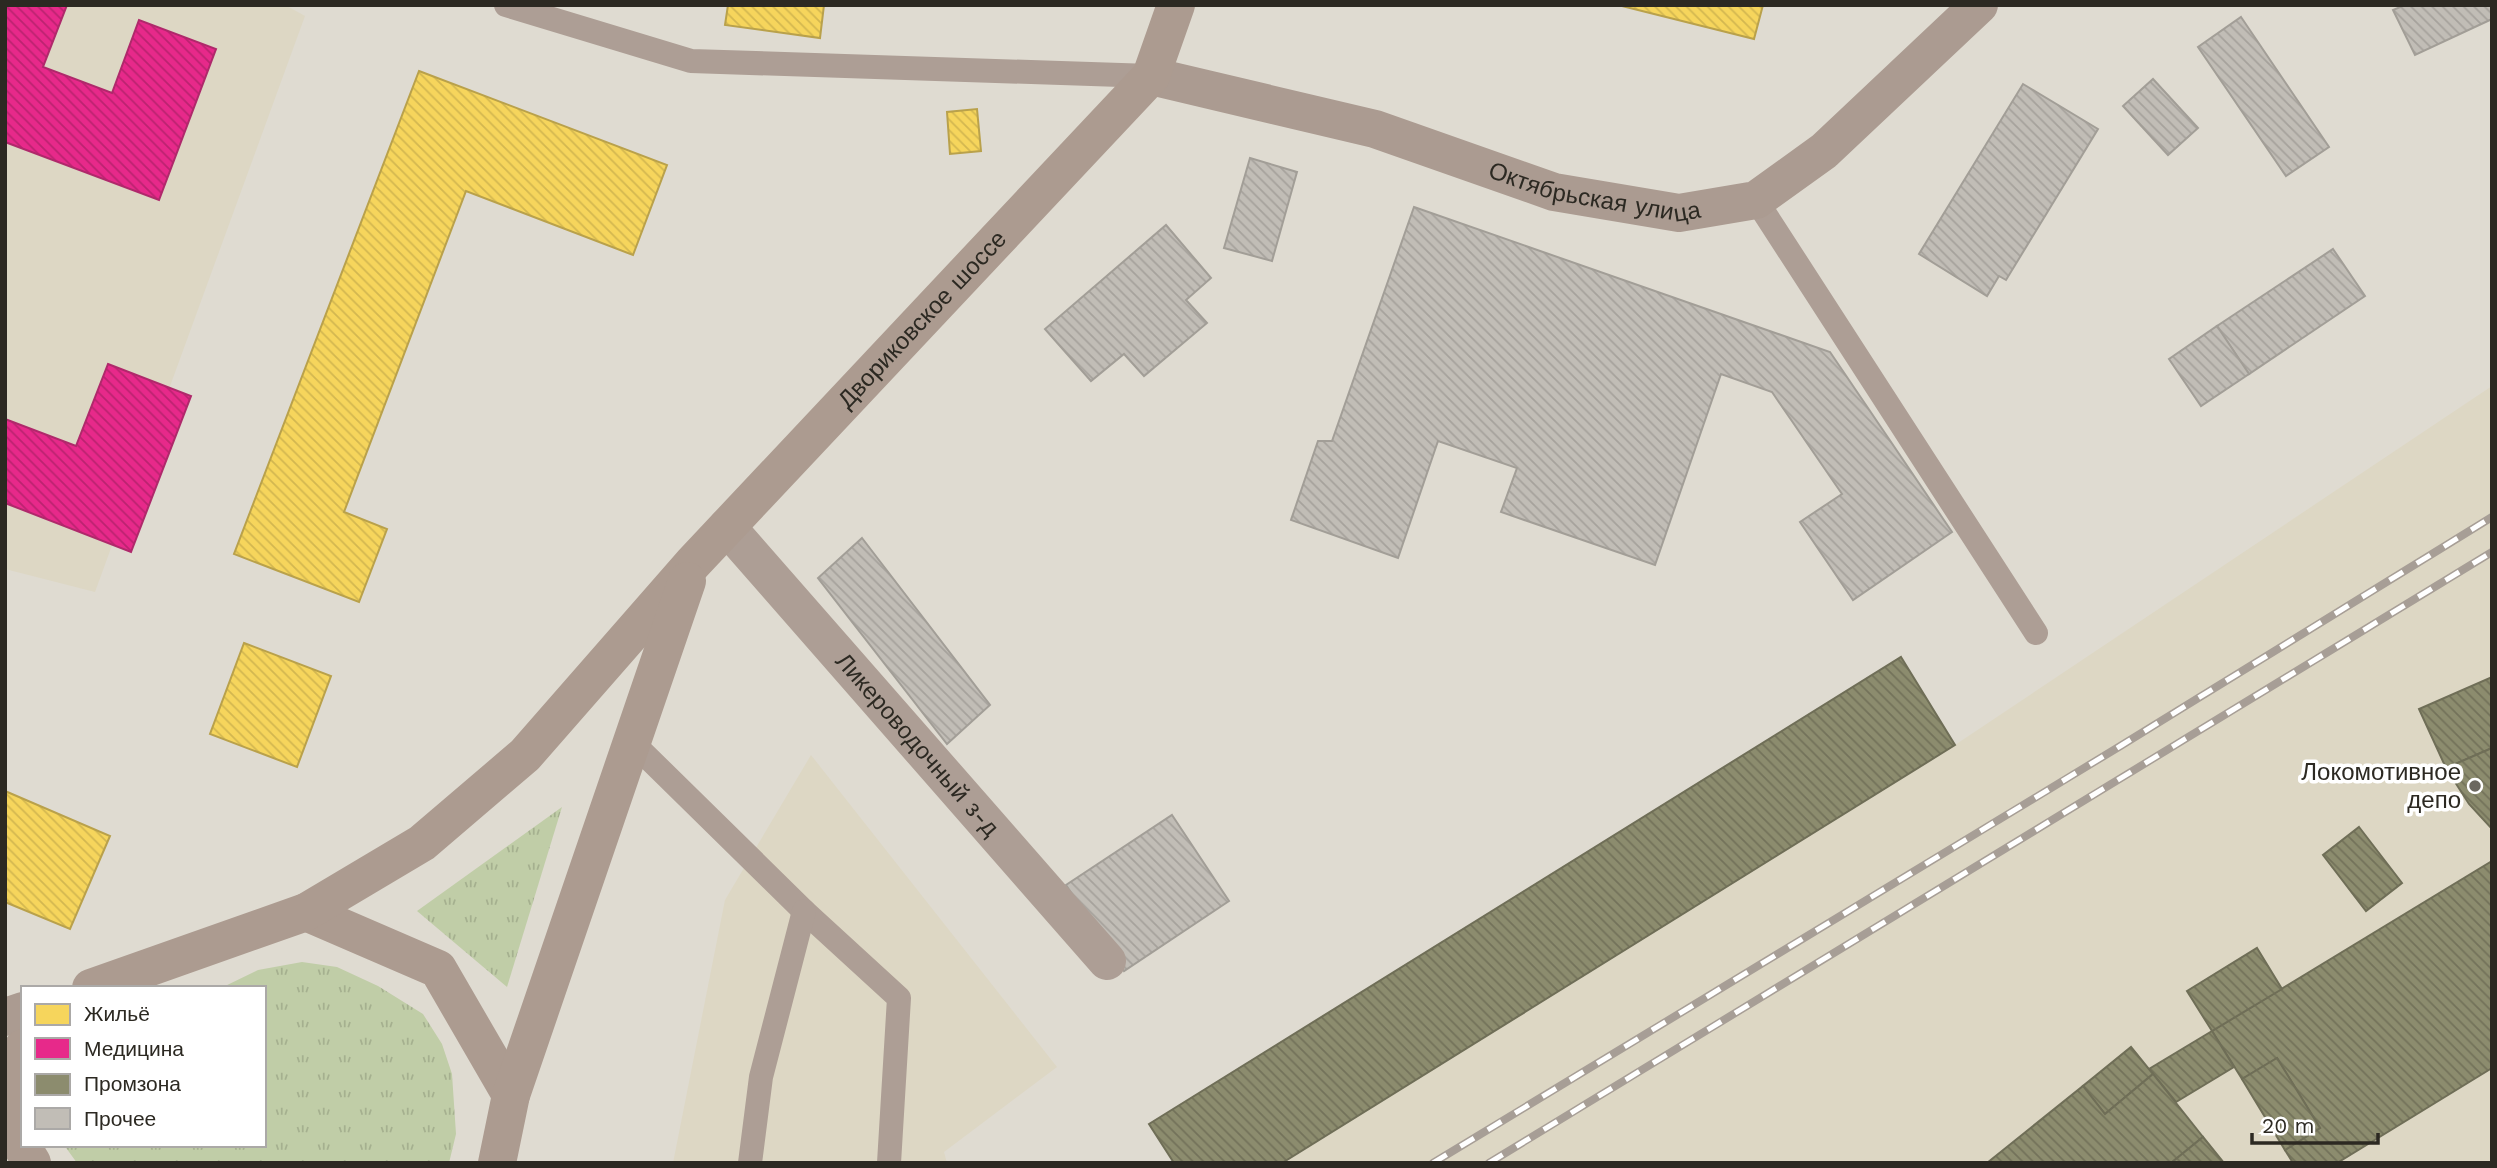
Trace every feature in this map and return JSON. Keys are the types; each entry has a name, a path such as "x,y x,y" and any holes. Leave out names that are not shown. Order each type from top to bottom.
{"main road":[{"path":"1151,76 1176,5"},
{"name":"Октябрьская улица","path":"1151,76 1375,129 1554,192 1679,213 1756,200 1824,151 1979,5"},
{"name":"Двориковское шоссе","path":"97,986 306,912 422,844 525,754 693,563 1151,76"},
{"path":"496,1163 511,1095 693,563"},
{"path":"306,912 438,969 511,1095"},
{"path":"21,1053 16,1067 18,1140 21,1145"},
{"path":"22,1147 32,1163"}],"street":[{"name":"Ликероводочный з-д","path":"727,527 1107,961"}],"lane":[{"path":"506,5 691,61 1151,76"},
{"path":"1756,200 2036,633"},
{"path":"632,743 804,911 899,999 889,1163"},
{"path":"750,1163 761,1077 804,911"}],"shaded area":[{"path":"5,5 285,5 305,16 95,592 5,569"},
{"path":"2492,386 2492,1163 1281,1163 1955,745"},
{"path":"811,755 1057,1067 944,1152 947,1163 673,1163 725,900"}],"green space":[{"path":"562,807 507,987 417,911"},
{"path":"302,962 337,967 378,986 423,1014 442,1044 452,1074 456,1134 449,1163 77,1163 65,1147 266,1147 266,986 225,986 258,970"}],"building: Жильё":[{"path":"728,5 824,5 820,38 725,25"},
{"path":"1618,5 1763,5 1754,39"},
{"path":"419,71 667,165 633,255 466,191 344,512 387,529 359,602 234,554"},
{"path":"977,109 981,151 950,154 947,112"},
{"path":"244,643 331,676 297,767 210,734"},
{"path":"5,791 110,836 70,929 5,902"}],"building: Медицина":[{"path":"5,5 67,5 43,67 112,93 139,20 216,49 159,200 5,142"},
{"path":"108,364 191,396 131,552 5,503 5,419 76,446"}],"building: Промзона":[{"path":"1901,657 1955,745 1282,1163 1174,1163 1149,1124"},
{"path":"2492,677 2492,748 2446,768 2419,709"},
{"name":"Локомотивное депо","path":"2492,748 2492,829 2469,804 2446,768"},
{"path":"2359,827 2402,883 2366,911 2323,855"},
{"path":"2492,861 2492,1068 2337,1163 2293,1163 2285,1150 2320,1128 2277,1058 2242,1079 2212,1031"},
{"path":"2257,948 2282,989 2212,1031 2187,991"},
{"path":"2212,1031 2234,1067 2176,1102 2149,1069"},
{"path":"2131,1047 2153,1074 2105,1114 2083,1086"},
{"path":"2277,1058 2320,1128 2285,1150 2242,1079"},
{"path":"2153,1074 2203,1137 2171,1163 1987,1163 2083,1086 2105,1114"},
{"path":"2203,1137 2224,1163 2171,1163"}],"building: Прочее":[{"path":"2405,5 2492,5 2492,19 2415,55 2393,10"},
{"path":"2241,17 2329,147 2286,176 2198,47"},
{"path":"2153,79 2198,128 2168,155 2123,106"},
{"path":"2023,84 2098,129 2006,280 1999,276 1987,296 1919,254"},
{"path":"1250,158 1297,172 1272,261 1224,248"},
{"path":"1414,207 1830,352 1952,532 1853,600 1800,522 1842,494 1772,392 1721,374 1655,565 1501,512 1517,468 1438,441 1398,558 1291,520 1318,441 1332,441"},
{"path":"1166,225 1211,278 1186,300 1207,323 1144,376 1124,354 1091,381 1045,329"},
{"path":"2333,249 2365,296 2249,374 2217,326"},
{"path":"2217,326 2249,374 2201,406 2169,359"},
{"path":"862,538 990,705 947,744 818,578"},
{"path":"1172,815 1229,901 1124,971 1066,885"}],"railway":[{"path":"1433,1163 2492,517"},
{"path":"1489,1163 2492,552"}],"place":[{"name":"Локомотивное депо","path":"2475,786"}]}
